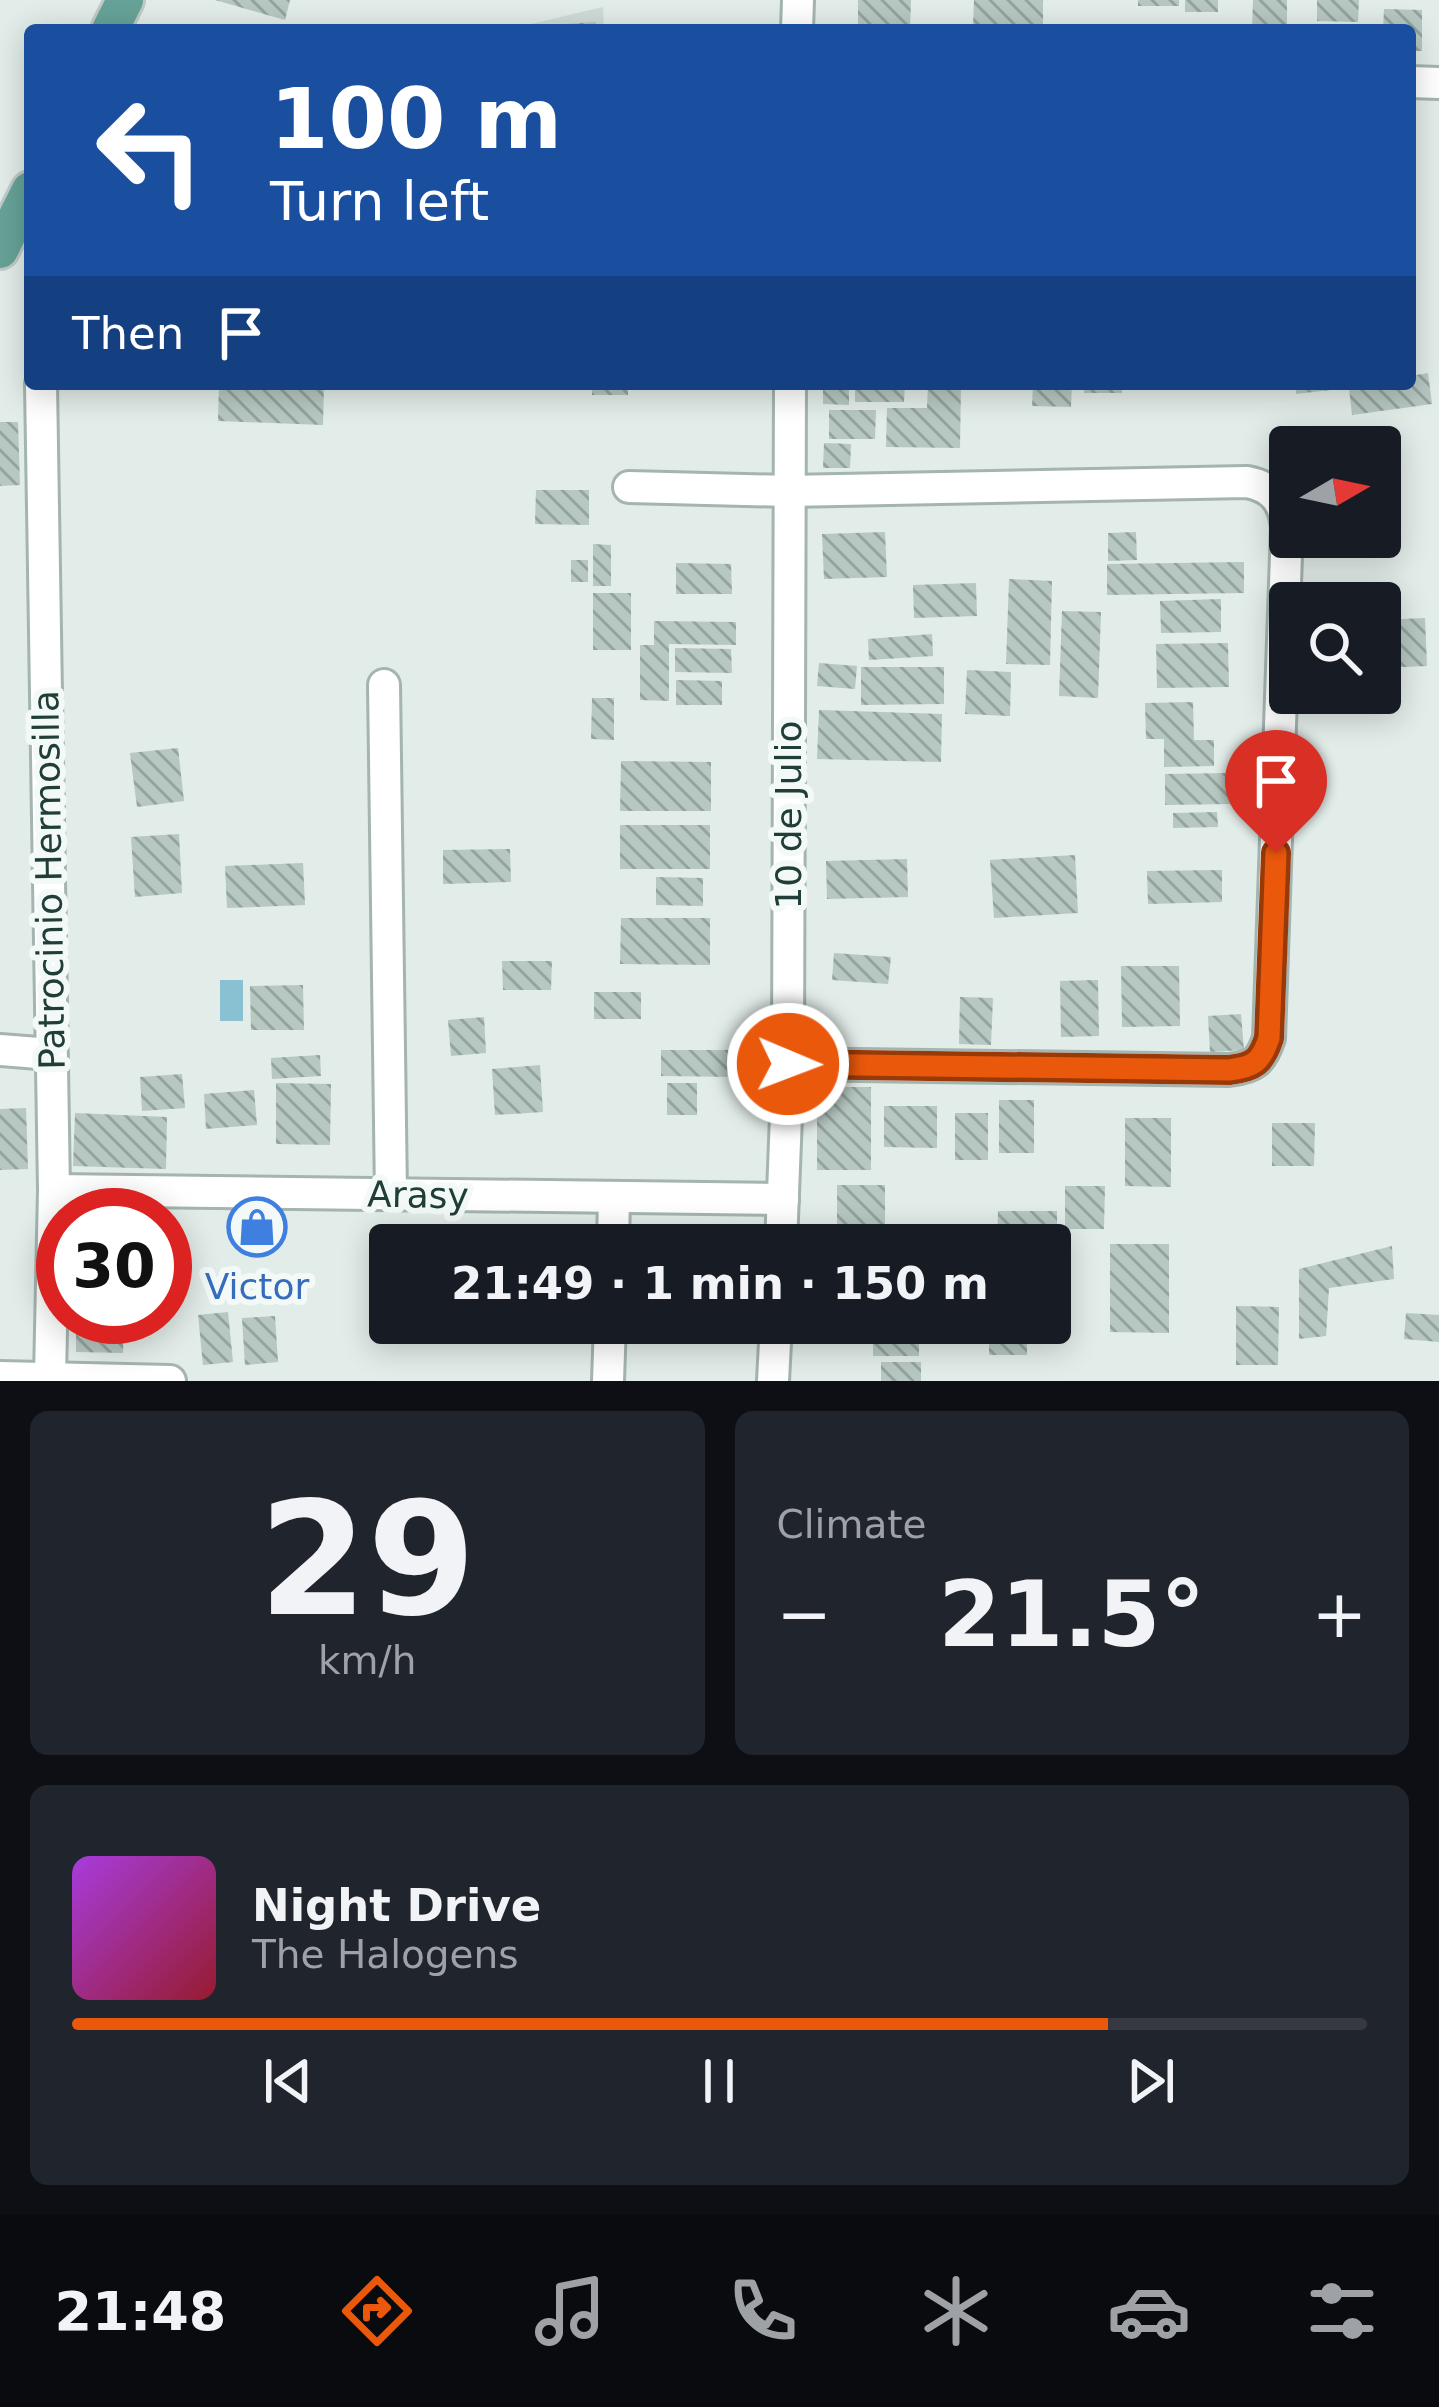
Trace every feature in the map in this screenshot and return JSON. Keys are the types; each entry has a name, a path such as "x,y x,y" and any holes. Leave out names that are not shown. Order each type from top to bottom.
{"main road":[{"path":"0,250 24,215"}],"street":[{"name":"Patrocinio Hermosilla","path":"41,390 54,1188"},
{"name":"10 de Julio","path":"782,1224 788,1064 790,390"},
{"path":"629,487 788,491 1246,482 1263,485 1285,509 1269,1038 1262,1058 1250,1068 1229,1070 788,1064"},
{"path":"384,685 391,1195"},
{"path":"0,1050 51,1054"},
{"name":"Arasy","path":"192,1192 783,1199"},
{"path":"613,1224 614,1197"},
{"name":"Patrocinio Hermosilla","path":"50,1376 51,1344"},
{"path":"608,1381 609,1344"},
{"path":"772,1381 775,1344"},
{"path":"0,1377 170,1381"}],"shaded area":[{"path":"603,7 604,24 531,24"}],"water":[{"path":"220,980 243,980 243,1021 220,1021"}],"building":[{"path":"215,0 290,0 285,20"},
{"path":"858,0 911,0 910,24 858,24"},
{"path":"974,0 1043,0 1043,24 973,24"},
{"path":"1138,0 1179,0 1179,6 1138,6"},
{"path":"1185,0 1218,0 1218,12 1185,12"},
{"path":"1253,0 1287,0 1287,24 1252,24"},
{"path":"1317,0 1359,0 1358,22 1317,21"},
{"path":"1384,9 1422,10 1422,51 1416,51 1416,24 1383,24"},
{"path":"1428,373 1432,404 1352,415 1349,390 1416,390 1416,375"},
{"path":"219,390 324,390 323,425 218,421"},
{"path":"592,390 628,390 628,395 592,395"},
{"path":"823,390 849,390 849,405 823,404"},
{"path":"855,390 905,390 904,402 855,402"},
{"path":"928,390 961,390 960,448 886,447 887,408 927,408"},
{"path":"1033,390 1072,390 1071,407 1032,406"},
{"path":"1084,390 1122,390 1122,393"},
{"path":"829,410 876,410 875,439 829,439"},
{"path":"0,422 18,422 20,485 0,486"},
{"path":"824,443 851,444 850,468 823,468"},
{"path":"536,490 589,490 589,525 535,524"},
{"path":"885,532 887,577 824,579 822,534"},
{"path":"1136,532 1137,560 1108,561 1108,533"},
{"path":"593,544 611,545 611,586 593,586"},
{"path":"571,560 588,560 588,582 571,582"},
{"path":"1244,562 1244,593 1107,595 1107,564"},
{"path":"676,563 731,564 732,594 676,594"},
{"path":"1009,579 1052,581 1050,665 1006,664"},
{"path":"976,583 977,616 914,618 913,585"},
{"path":"593,593 631,593 631,650 593,650"},
{"path":"1221,599 1221,632 1161,633 1160,601"},
{"path":"1062,611 1101,612 1098,698 1059,696"},
{"path":"1425,618 1427,666 1401,667 1401,619"},
{"path":"654,621 736,622 736,645 669,644 669,701 640,700 640,645 654,645"},
{"path":"932,634 933,656 869,660 868,639"},
{"path":"1228,643 1229,687 1157,688 1156,644"},
{"path":"675,648 731,649 732,673 675,672"},
{"path":"819,663 857,666 855,689 817,686"},
{"path":"861,667 944,667 944,704 861,705"},
{"path":"967,670 1011,672 1010,716 965,714"},
{"path":"676,680 722,681 722,705 676,705"},
{"path":"592,698 614,698 614,740 591,739"},
{"path":"1193,702 1194,740 1214,740 1214,766 1164,767 1164,739 1146,739 1145,703"},
{"path":"819,710 942,714 941,762 817,759"},
{"path":"178,748 184,801 137,807 130,753"},
{"path":"621,761 711,762 711,811 620,811"},
{"path":"1230,773 1231,804 1165,805 1165,774"},
{"path":"1217,812 1218,827 1173,828 1173,813"},
{"path":"620,825 710,825 710,869 620,869"},
{"path":"179,834 182,893 135,897 131,837"},
{"path":"510,849 511,882 443,884 443,850"},
{"path":"1075,855 1078,913 994,918 990,860"},
{"path":"907,859 908,897 827,899 826,861"},
{"path":"303,863 305,905 227,908 225,866"},
{"path":"1222,870 1222,902 1148,904 1147,871"},
{"path":"656,877 703,878 703,906 656,905"},
{"path":"621,918 710,918 710,965 620,964"},
{"path":"834,953 891,957 888,984 832,980"},
{"path":"502,961 552,961 551,990 503,990"},
{"path":"1121,966 1179,966 1180,1026 1122,1027"},
{"path":"1098,980 1099,1036 1061,1037 1060,981"},
{"path":"303,985 304,1030 251,1030 250,986"},
{"path":"594,992 641,992 641,1019 594,1019"},
{"path":"960,997 993,998 991,1045 959,1044"},
{"path":"1241,1014 1244,1050 1210,1052 1208,1016"},
{"path":"484,1017 486,1053 451,1056 448,1020"},
{"path":"661,1050 735,1050 734,1077 661,1076"},
{"path":"320,1055 321,1076 272,1079 271,1058"},
{"path":"540,1065 543,1112 495,1115 492,1069"},
{"path":"182,1074 185,1108 142,1111 140,1077"},
{"path":"276,1083 331,1084 330,1145 276,1144"},
{"path":"667,1083 697,1083 697,1115 667,1115"},
{"path":"817,1087 871,1087 871,1170 817,1170"},
{"path":"254,1090 257,1125 206,1129 204,1094"},
{"path":"999,1100 1034,1100 1034,1153 999,1153"},
{"path":"884,1106 937,1106 937,1148 884,1147"},
{"path":"26,1108 28,1169 0,1170 0,1109"},
{"path":"75,1113 167,1117 166,1169 73,1166"},
{"path":"955,1113 988,1113 988,1160 955,1160"},
{"path":"1125,1118 1171,1118 1171,1187 1125,1186"},
{"path":"1272,1123 1315,1123 1314,1166 1272,1166"},
{"path":"837,1185 885,1185 885,1224 837,1224"},
{"path":"1065,1186 1105,1186 1104,1229 1071,1229 1071,1224 1065,1224"},
{"path":"998,1211 1057,1211 1057,1224 998,1224"},
{"path":"1110,1244 1169,1244 1169,1333 1110,1332"},
{"path":"1392,1246 1394,1279 1329,1288 1326,1336 1299,1339 1299,1269"},
{"path":"1236,1306 1279,1307 1278,1365 1236,1365"},
{"path":"228,1312 233,1362 203,1365 198,1315"},
{"path":"1406,1313 1439,1315 1439,1342 1404,1339"},
{"path":"275,1316 278,1362 245,1365 242,1318"},
{"path":"76,1344 123,1344 123,1353 76,1352"},
{"path":"873,1344 919,1344 919,1356 873,1356"},
{"path":"989,1344 1027,1344 1027,1355 989,1355"},
{"path":"881,1362 921,1362 921,1381 881,1381"}],"place":[{"name":"Victor","path":"257,1227"}],"route":[{"path":"788,1064 1250,1068 1262,1058 1269,1038 1276,853"}]}
